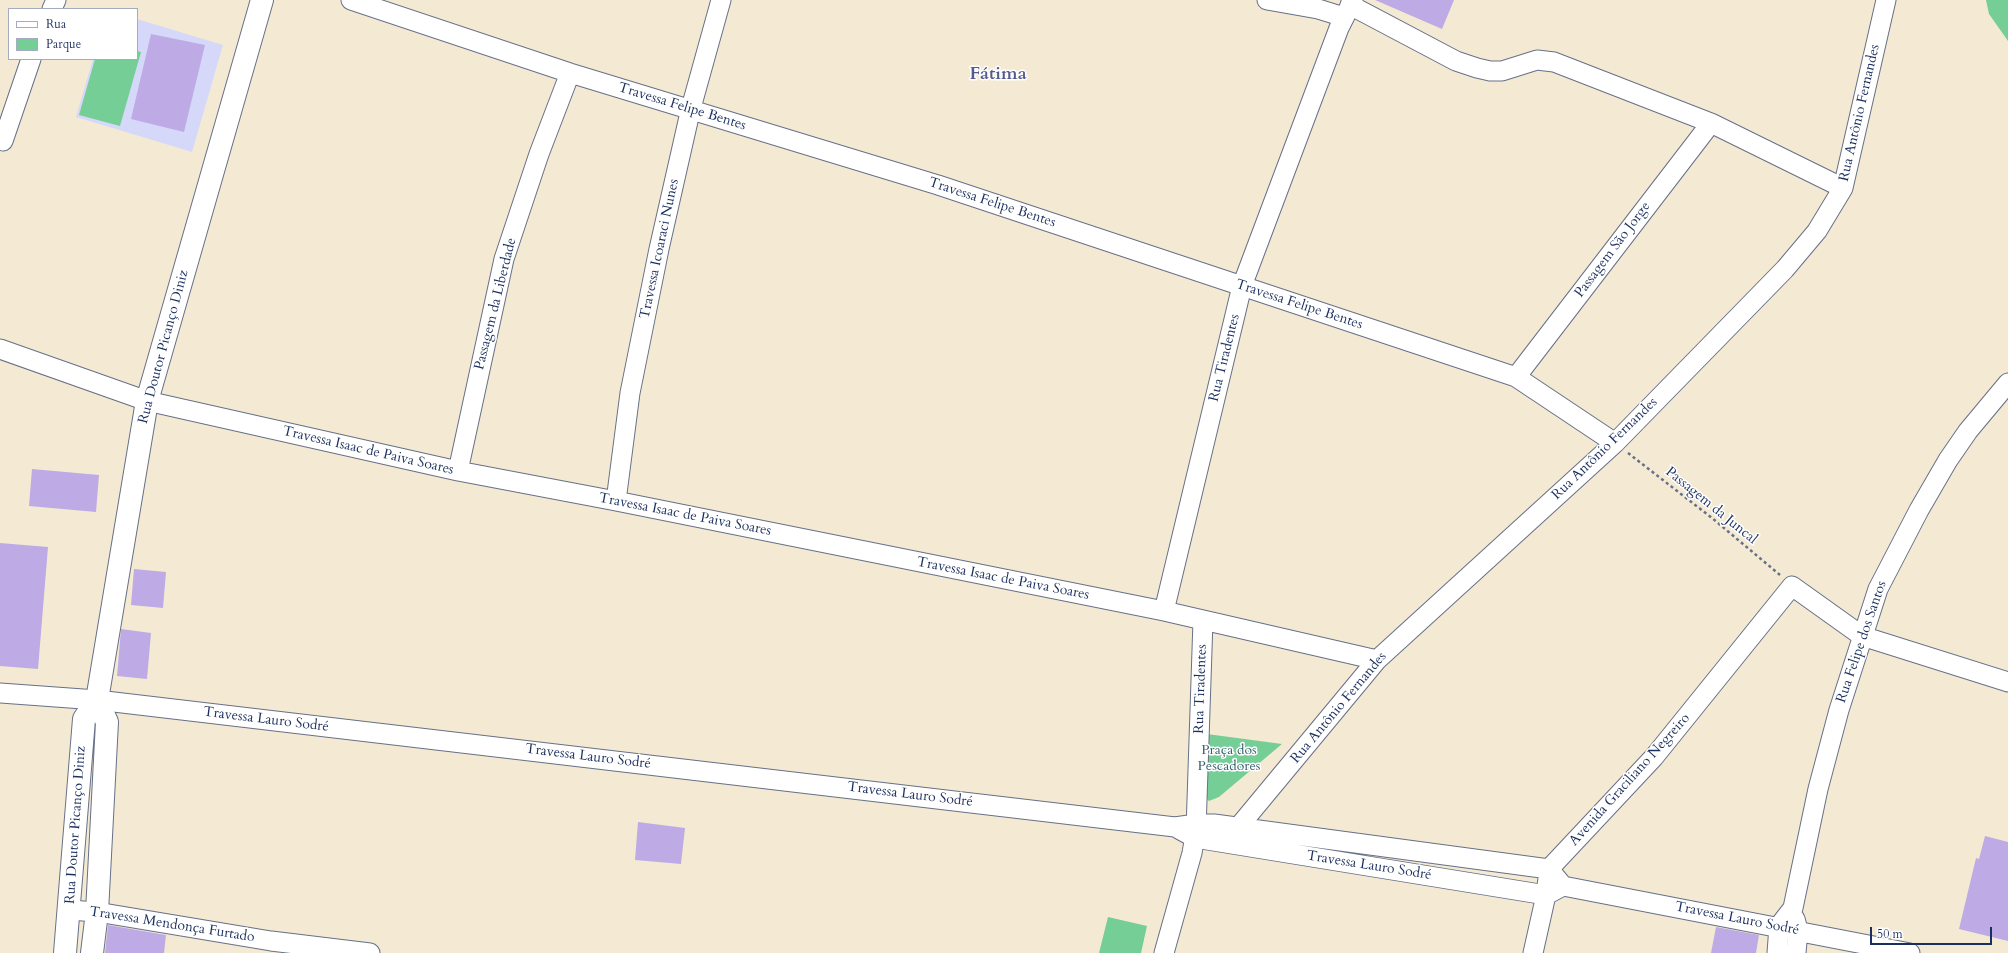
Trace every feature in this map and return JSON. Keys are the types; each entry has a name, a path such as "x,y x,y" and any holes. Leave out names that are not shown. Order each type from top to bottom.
{"street":[{"name":"Rua Doutor Picanço Diniz","path":"65,953 70,910 84,719 97,700 147,401 262,0"},
{"name":"Travessa Felipe Bentes","path":"352,0 570,73 691,108 938,185 1516,377 1615,443"},
{"name":"Travessa Icoaraci Nunes","path":"616,501 630,393 659,249 691,108 722,0"},
{"path":"1268,0 1349,7 1456,61 1490,71 1515,68 1537,60 1549,61 1710,123 1843,188"},
{"name":"Rua Antônio Fernandes","path":"1226,842 1376,660 1615,443 1801,250 1817,231 1843,188 1886,0"},
{"name":"Rua Tiradentes","path":"1164,611 1242,286 1349,7"},
{"path":"3,141 31,60"},
{"name":"Passagem da Liberdade","path":"458,472 504,259 539,154 570,73"},
{"name":"Passagem São Jorge","path":"1516,377 1710,123"},
{"name":"Travessa Isaac de Paiva Soares","path":"0,349 147,401 458,472 616,501 1164,611 1376,660"},
{"name":"Rua Felipe dos Santos","path":"1796,953 1798,930 1793,908 1820,782 1839,710 1878,590 1926,498 1948,460 1968,431 2008,382"},
{"path":"1792,586 1862,636 2008,682"},
{"name":"Avenida Graciliano Negreiro","path":"1549,869 1654,757 1792,586"},
{"name":"Rua Tiradentes","path":"1200,829 1203,620"},
{"name":"Travessa Lauro Sodré","path":"0,693 97,700 1175,827 1200,829 1238,827 1549,869"},
{"name":"Rua Doutor Picanço Diniz","path":"92,953 97,912 107,722 97,700"},
{"path":"1164,953 1200,829"},
{"name":"Travessa Lauro Sodré","path":"1200,829 1226,842 1546,895"},
{"path":"1546,895 1563,886 1549,869"},
{"path":"1533,953 1546,895 1549,869"},
{"name":"Travessa Lauro Sodré","path":"1563,886 1779,926 1910,953"},
{"name":"Rua Felipe dos Santos","path":"1779,926 1793,908"},
{"name":"Travessa Mendonça Furtado","path":"70,910 97,912 271,941 370,953"},
{"path":"1777,953 1779,926"}],"path":[{"name":"Passagem da Juncal","path":"1615,443 1712,518 1792,586"}],"shaded area":[{"path":"138,19 223,45 192,152 76,117 93,60 138,60"}],"green space":[{"path":"1986,0 2008,0 2008,41 1989,14"},
{"path":"138,51 141,52 120,126 79,115 95,60 138,60"},
{"name":"Praça dos Pescadores","path":"1207,734 1282,744 1219,797 1209,801 1206,798"},
{"path":"1108,917 1147,926 1141,953 1099,953"}],"building":[{"path":"1375,0 1454,0 1442,29"},
{"path":"151,34 205,45 184,132 131,119"},
{"path":"32,469 99,475 96,512 29,506"},
{"path":"0,543 48,547 38,669 0,666"},
{"path":"134,569 166,572 163,608 131,605"},
{"path":"121,629 151,633 147,679 117,676"},
{"path":"638,822 685,828 681,864 635,860"},
{"path":"1985,836 2008,842 2008,941 1959,929 1976,858 1979,859"},
{"path":"108,925 166,935 164,953 105,953"},
{"path":"1716,927 1759,935 1756,953 1711,953"}],"district":[{"name":"Fátima","path":"998,75"}]}
